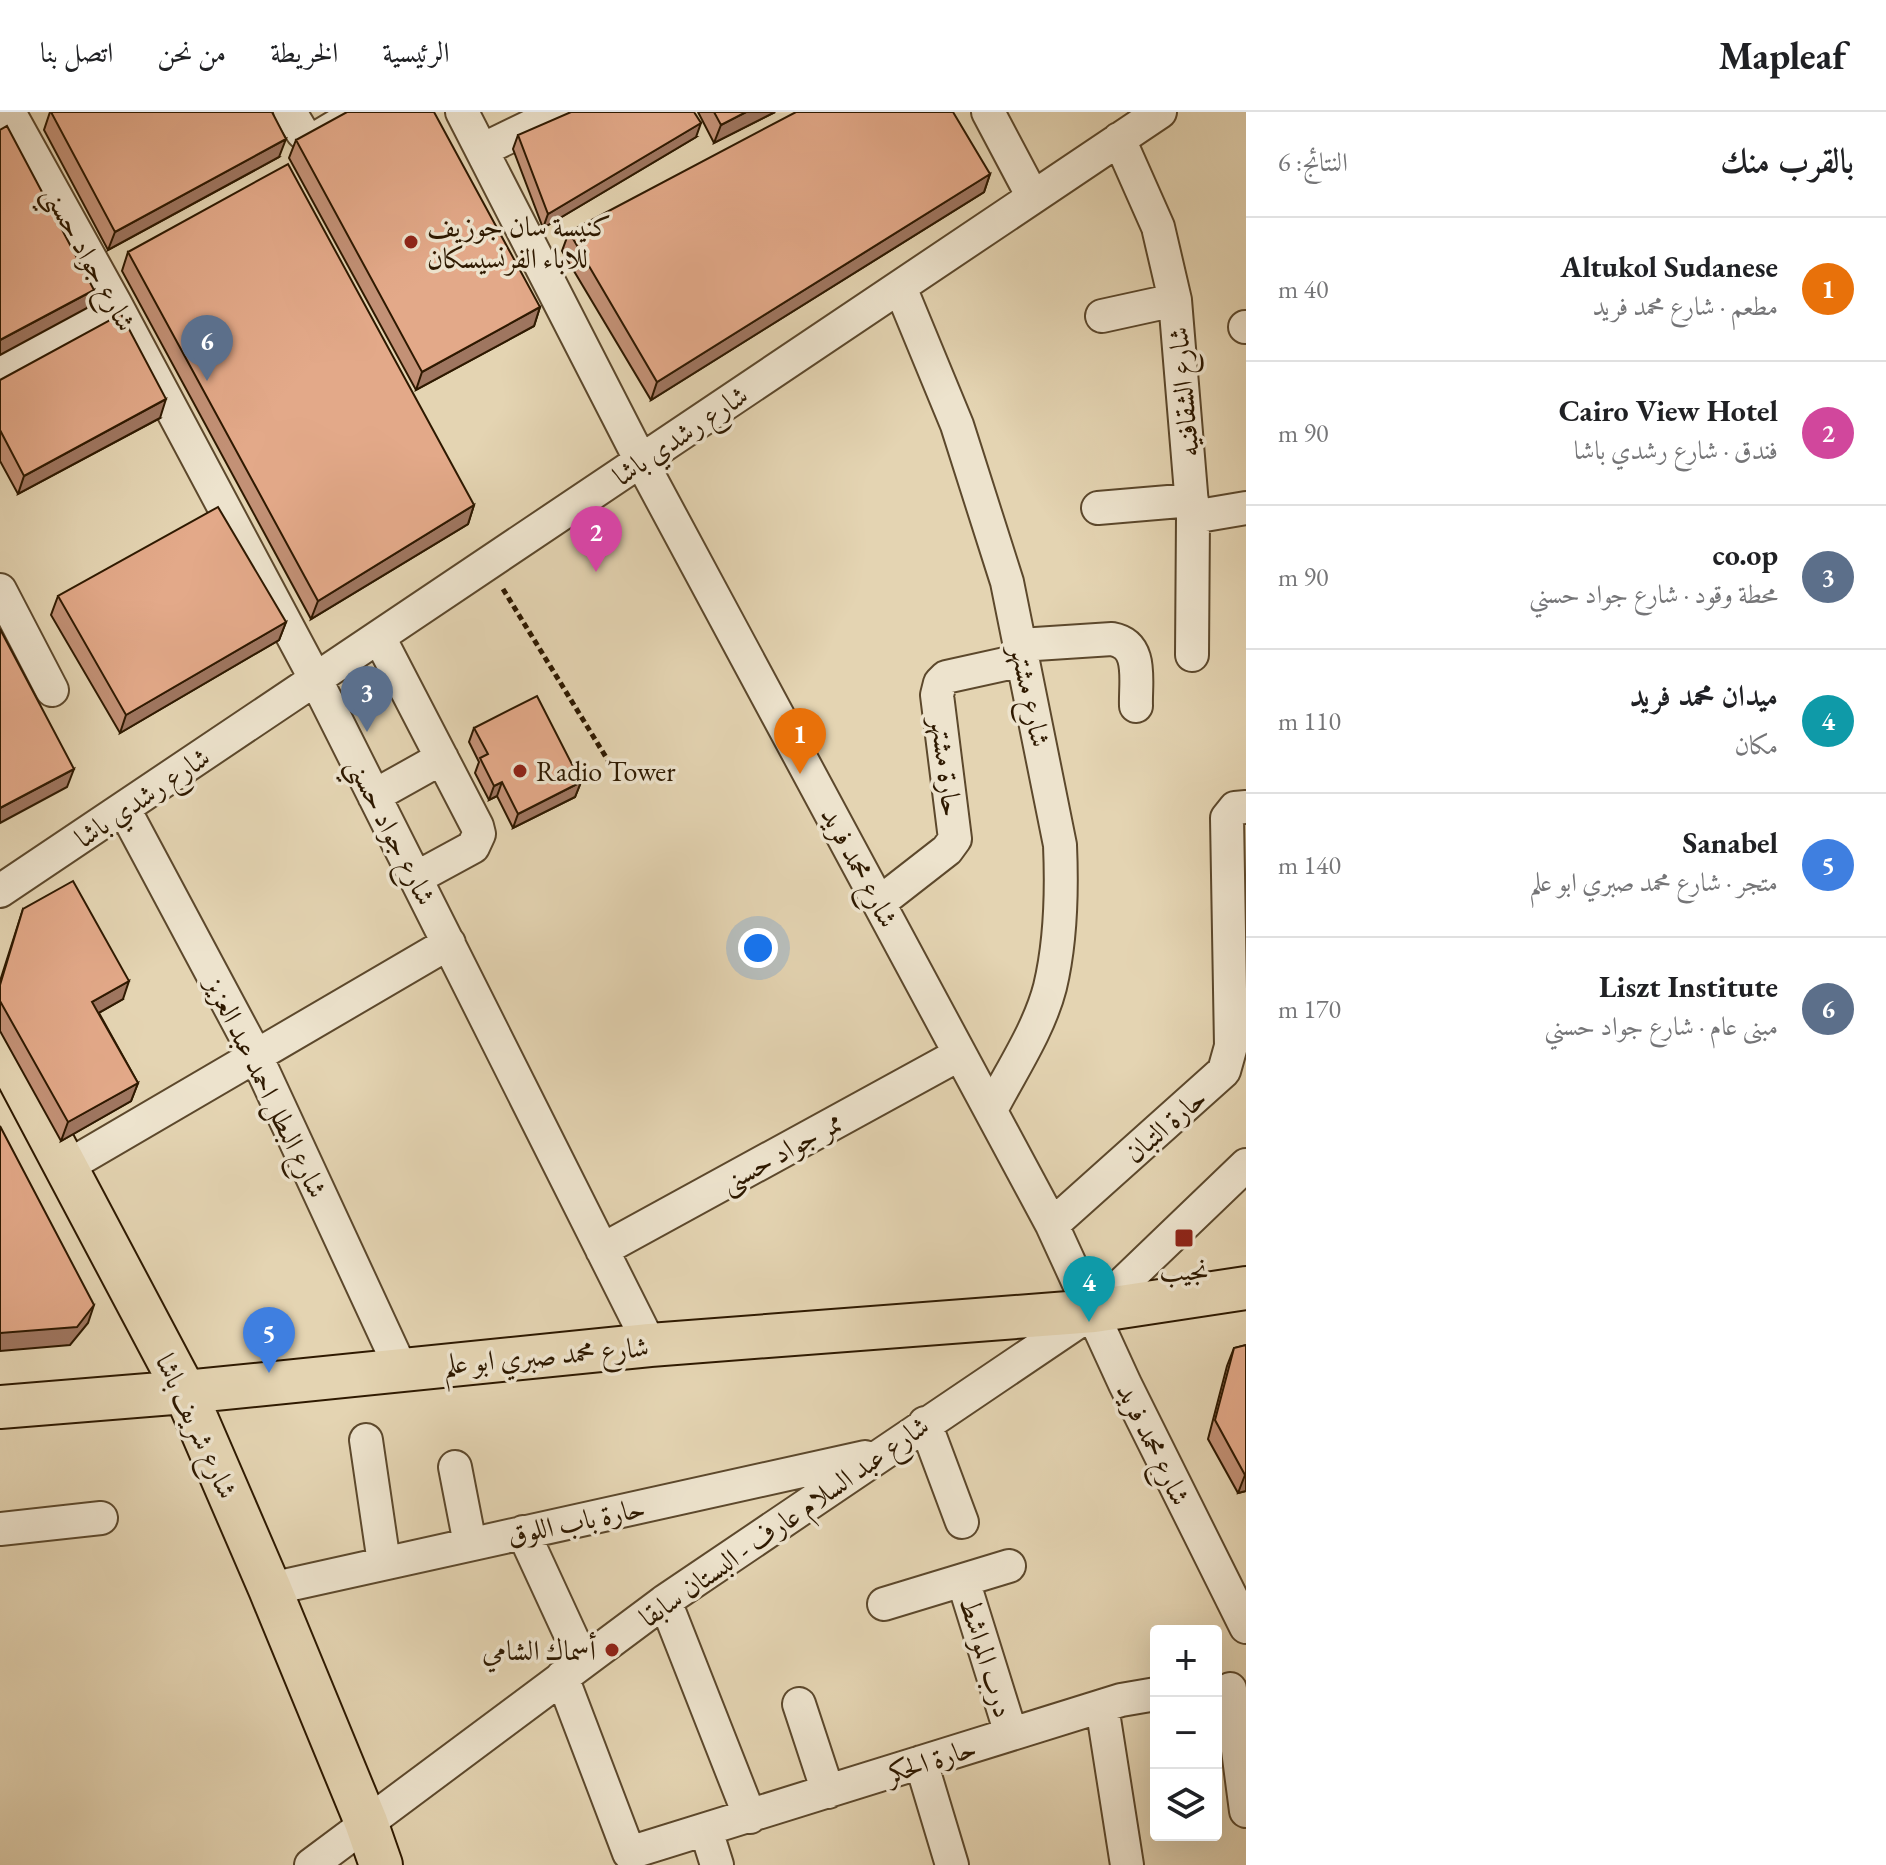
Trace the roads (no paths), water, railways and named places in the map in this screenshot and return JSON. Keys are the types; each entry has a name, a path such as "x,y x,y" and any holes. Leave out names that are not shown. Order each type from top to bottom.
{"main road":[{"name":"شارع شريف باشا","path":"0,1043 185,1392 270,1589 381,1865"},
{"name":"شارع محمد صبري ابو علم","path":"0,1407 185,1392 650,1345 1094,1311 1246,1288"}],"street":[{"path":"290,112 309,138 320,136 360,112"},
{"name":"شارع محمد فريد","path":"462,112 641,461 1052,1225 1125,1384 1234,1576 1246,1627"},
{"path":"482,150 560,112"},
{"path":"988,112 1033,197"},
{"name":"شارع رشدي باشا","path":"0,891 1160,112"},
{"name":"شارع جواد حسني","path":"15,119 316,680 650,1345"},
{"name":"شارع الشقافنيه","path":"1119,139 1158,227 1175,300 1193,508 1192,655"},
{"name":"شارع مشتهر","path":"900,287 947,400 984,503 1007,582 1060,845 1062,883 1050,987 991,1110"},
{"path":"1102,316 1175,300"},
{"path":"0,370 115,303"},
{"path":"1098,508 1246,508"},
{"path":"0,590 52,690"},
{"path":"379,637 477,826 477,841 473,847 416,878"},
{"path":"1022,653 1112,639 1123,641 1135,657 1136,706"},
{"name":"حارة مشتهر","path":"879,903 947,850 955,839 937,695 940,683 946,677 1022,653"},
{"path":"374,796 442,758"},
{"name":"شارع البطل احمد عبد العزيز","path":"124,809 256,1056 401,1369"},
{"name":"حارة التبان","path":"1052,1225 1224,1071 1231,1046 1238,892 1227,818 1239,809"},
{"path":"66,1167 449,943"},
{"name":"ممر جواد حسنى","path":"602,1250 960,1054"},
{"name":"شارع عبد السلام عارف - البستان سابقا","path":"311,1865 665,1601 1094,1311 1246,1165"},
{"path":"925,1423 962,1522"},
{"path":"366,1440 384,1563"},
{"name":"حارة باب اللوق","path":"270,1589 882,1453"},
{"path":"455,1467 470,1544"},
{"path":"0,1529 101,1518"},
{"name":"حارة الحكر","path":"523,1532 572,1670 631,1859 706,1830 921,1762 1102,1706 1150,1695"},
{"path":"884,1604 1009,1566"},
{"name":"درب المواشط","path":"963,1580 1011,1734"},
{"path":"665,1601 750,1817"},
{"path":"1231,1689 1246,1811"},
{"path":"799,1704 828,1792"},
{"path":"1102,1706 1127,1865"},
{"path":"921,1762 952,1865"},
{"path":"706,1830 717,1865"}],"place":[{"name":"كنيسة سان جوزيف للاباء الفرنسيسكان","path":"411,242"},
{"name":"Liszt Institute","path":"207,381"},
{"name":"Cairo View Hotel","path":"596,572"},
{"name":"co.op","path":"367,732"},
{"name":"Radio Tower","path":"520,771"},
{"name":"Altukol Sudanese","path":"800,774"},
{"name":"نجيب","path":"1184,1238"},
{"name":"ميدان محمد فريد","path":"1089,1322"},
{"name":"Sanabel","path":"269,1373"},
{"name":"أسماك الشامي","path":"612,1650"}]}
